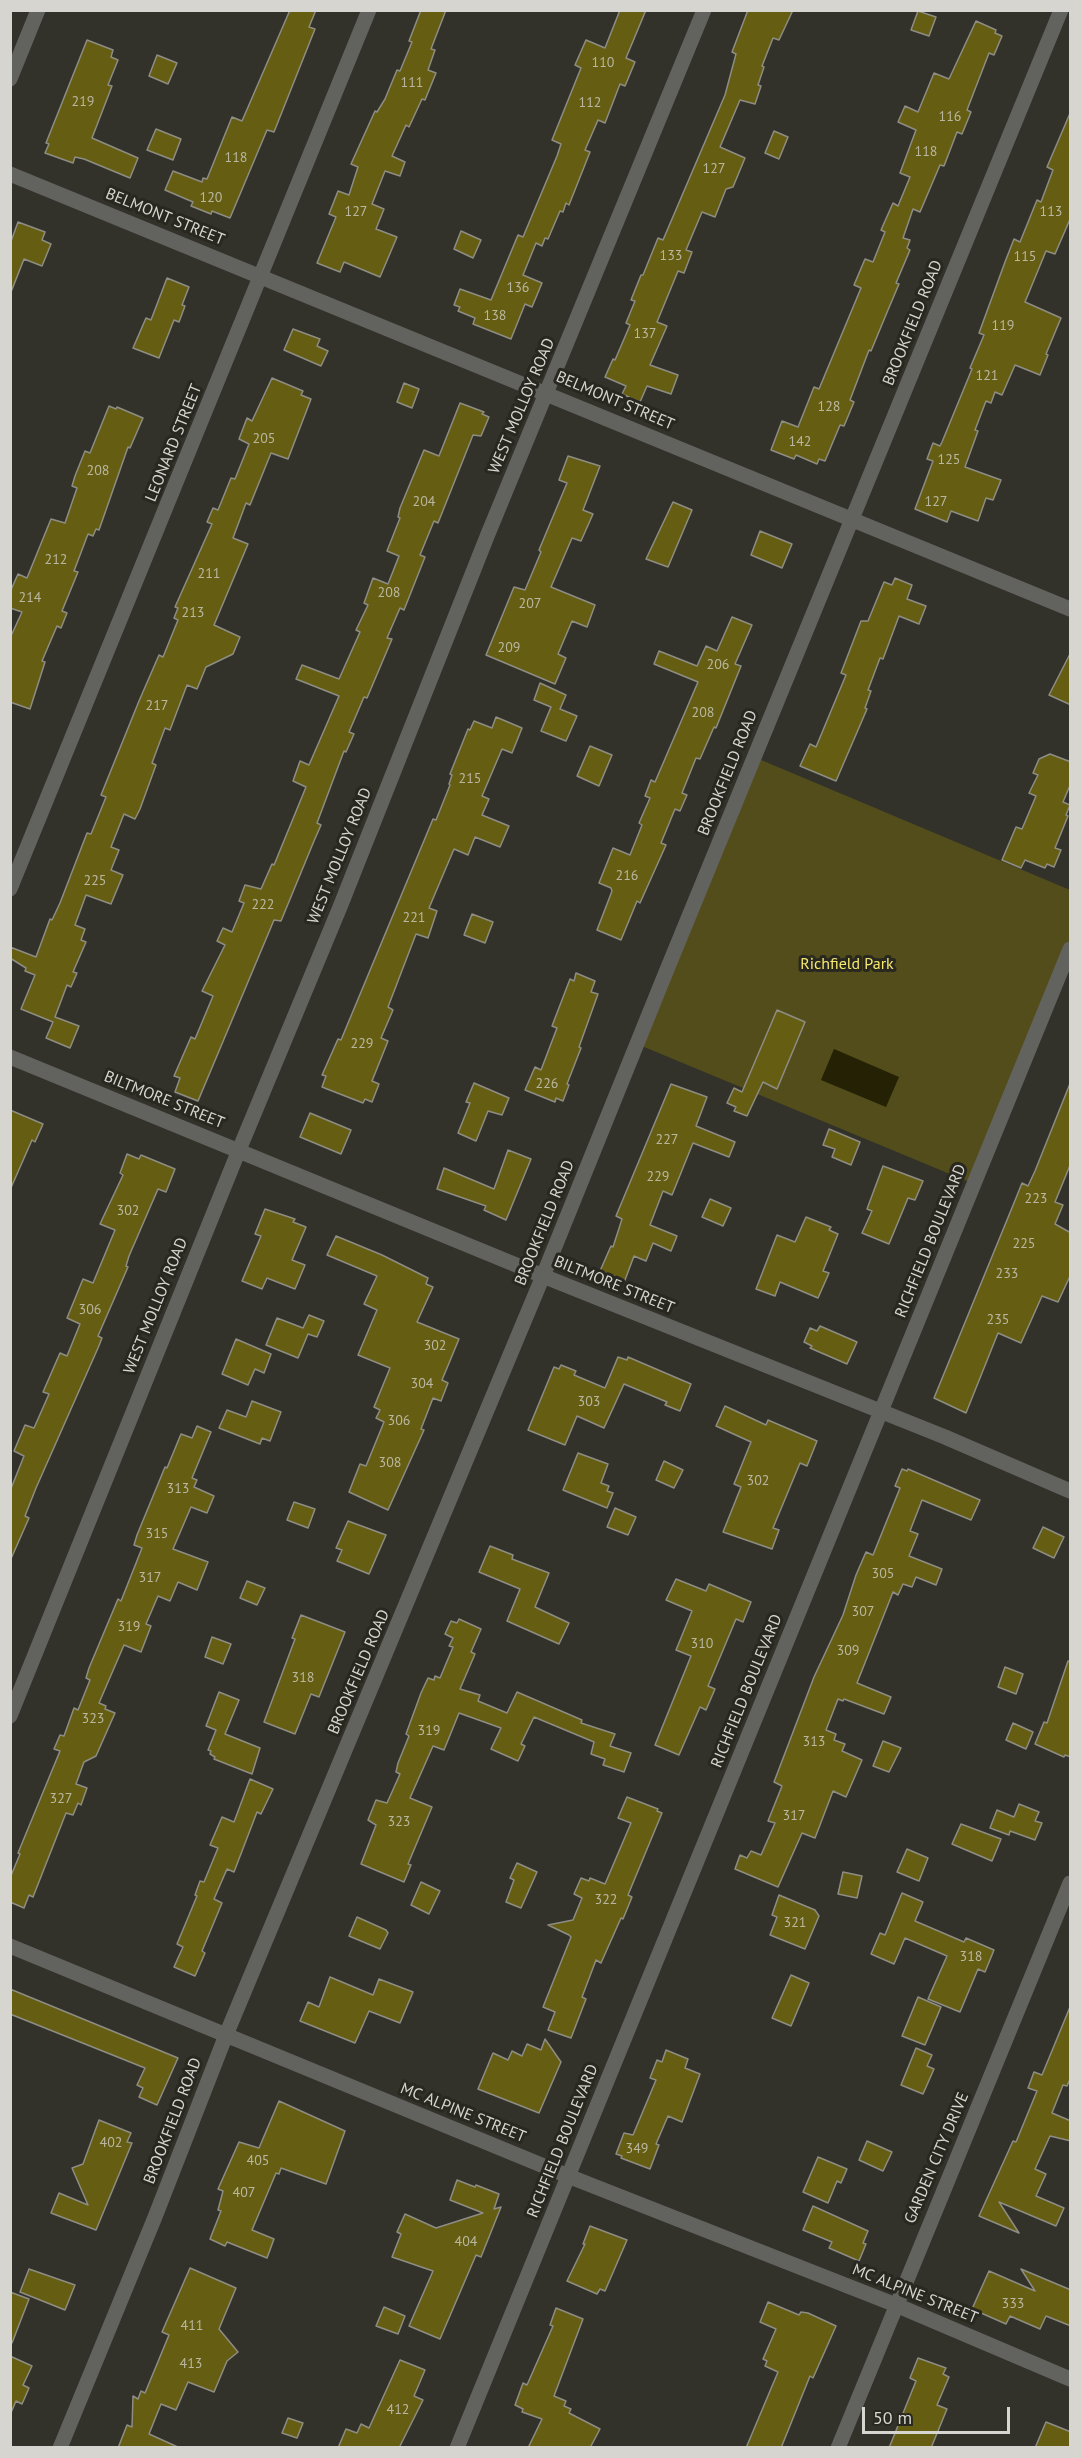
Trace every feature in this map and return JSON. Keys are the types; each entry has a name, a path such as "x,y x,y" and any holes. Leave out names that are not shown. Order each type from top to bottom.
{"street":[{"path":"10,79 38,10"},
{"name":"LEONARD STREET","path":"10,889 369,10"},
{"name":"WEST MOLLOY ROAD","path":"10,1716 238,1150 340,907 488,534 704,10"},
{"name":"BROOKFIELD ROAD","path":"60,2448 155,2217 226,2035 543,1275 1061,10"},
{"name":"BELMONT STREET","path":"10,174 548,392 1071,609"},
{"name":"RICHFIELD BOULEVARD","path":"457,2448 1071,948"},
{"name":"BILTMORE STREET","path":"10,1057 1071,1491"},
{"name":"GARDEN CITY DRIVE","path":"838,2448 1071,1883"},
{"name":"MC ALPINE STREET","path":"10,1946 568,2176 896,2305 1071,2379"}],"green space":[{"name":"Richfield Park","path":"754,757 1070,890 1070,949 974,1184 637,1044"}],"shaded area":[{"path":"834,1049 899,1077 886,1107 821,1080"}],"building":[{"path":"290,10 316,10 309,27 315,29 274,132 267,130 230,218 191,206 193,202 165,190 173,171 202,182 203,178 207,179 232,117 242,121"},
{"path":"421,10 446,10 431,49 435,50 428,70 436,73 425,100 422,99 409,127 406,125 392,156 405,162 400,176 385,171 372,204 384,209 376,229 397,237 380,277 344,262 340,272 317,263 336,217 329,214 338,191 349,195 358,167 351,164 375,111 377,112 385,99 397,70 400,71 412,42 409,41"},
{"path":"620,10 646,10 626,58 635,62 625,86 620,84 605,123 598,120 585,150 590,152 569,205 566,203 563,212 560,211 548,239 545,238 542,246 536,243 523,275 542,283 532,307 525,304 511,339 473,324 475,318 458,311 460,307 454,305 460,289 491,300 518,235 523,237 557,156 561,144 552,140 581,68 575,65 586,40 605,48"},
{"path":"748,10 793,10 779,40 773,38 762,66 764,67 758,85 761,86 755,104 740,100 720,147 745,158 733,187 726,189 715,217 702,212 686,250 692,252 684,273 678,271 657,322 667,326 650,365 678,375 671,394 647,386 640,402 622,394 626,386 605,377 630,325 626,323 635,301 631,300 641,275 643,275 658,238 663,240 725,95 736,54 732,52"},
{"path":"918,11 936,17 929,36 911,30"},
{"path":"976,21 996,30 995,33 1002,36 994,55 989,53 967,110 971,112 962,134 957,132 944,166 940,165 920,212 913,209 903,238 910,240 907,248 910,250 896,283 899,284 871,351 869,350 850,400 854,402 844,426 840,425 825,461 819,459 817,464 796,455 794,459 771,450 782,421 798,427 814,387 819,389 861,288 854,285 865,259 873,262 885,232 881,230 893,203 898,206 910,177 900,173 916,130 898,122 905,106 918,112 934,73 949,79"},
{"path":"87,40 113,50 111,57 118,60 108,85 112,86 92,138 138,158 130,178 84,159 75,157 73,163 45,153 49,144 46,143"},
{"path":"157,55 177,63 168,84 149,76"},
{"path":"1071,111 1071,217 1055,254 1046,251 1025,302 1061,318 1040,375 1015,365 1002,395 995,392 991,403 986,401 975,430 978,431 965,467 1001,480 993,500 986,498 978,521 951,511 947,522 915,509 933,461 927,459 933,443 940,446 942,442 984,335 979,333 1005,262 1014,239 1020,242 1037,200 1041,202 1053,170 1047,167"},
{"path":"156,129 181,139 173,160 147,150"},
{"path":"774,131 788,137 779,159 765,153"},
{"path":"18,222 45,232 42,240 51,244 42,266 24,259 11,292 10,244"},
{"path":"461,231 481,240 473,258 454,249"},
{"path":"167,278 189,287 179,322 174,320 159,358 133,348 146,318 151,320"},
{"path":"293,329 320,339 317,346 328,351 321,366 284,350"},
{"path":"272,378 303,391 301,395 311,399 288,459 271,453 250,505 246,503 233,538 248,544 214,625 240,637 233,654 206,667 197,689 187,685 170,730 165,728 152,763 156,765 140,809 135,819 124,814 111,847 119,850 111,870 123,875 111,904 86,895 75,925 85,929 81,940 86,942 73,972 77,973 71,987 67,985 55,1017 79,1026 70,1048 46,1038 53,1022 21,1009 35,975 25,971 26,968 10,958 10,947 36,957 87,833 91,834 106,797 101,795 139,701 159,655 163,657 178,620 174,618 178,608 175,607 212,524 207,522 213,508 218,510 231,478 235,479 249,444 239,439 247,418 252,421"},
{"path":"404,383 419,389 412,408 397,402"},
{"path":"460,403 484,412 482,414 489,417 481,436 473,435 438,523 434,521 420,555 425,557 404,610 400,608 387,638 392,639 367,698 364,697 349,732 354,734 346,752 344,751 317,823 321,825 281,921 274,920 198,1101 175,1092 180,1078 174,1076 191,1037 195,1039 213,996 202,991 225,945 217,941 223,928 232,932 244,903 239,901 245,885 261,889 272,864 274,865 306,787 293,781 300,761 309,765 339,696 296,679 302,665 339,679 360,632 356,630 368,605 364,603 373,578 388,584 399,556 387,551 400,518 398,517 400,508 424,450 439,456"},
{"path":"109,406 143,418 130,448 128,447 99,530 96,529 93,536 88,534 74,571 78,572 62,611 67,613 61,628 57,626 42,661 45,662 30,709 10,702 10,638 22,612 10,608 10,592 18,574 27,578 51,519 65,523 77,488 72,486 75,476 85,451 90,453"},
{"path":"568,456 600,466 583,510 593,514 581,541 572,538 551,587 595,605 587,627 572,621 558,654 566,658 555,684 486,655 514,587 525,590 541,552 539,550 567,483 559,480"},
{"path":"673,502 692,510 668,567 646,559"},
{"path":"760,531 792,544 782,568 751,555"},
{"path":"895,578 912,585 907,599 926,606 919,624 899,616 883,659 880,658 868,690 871,691 865,708 867,709 836,781 800,766 810,744 816,747 846,675 841,673 861,621 868,621 884,582 892,585"},
{"path":"732,617 752,625 735,664 741,666 716,728 714,727 700,759 696,758 682,793 687,795 680,811 675,809 661,843 666,845 640,903 637,901 621,940 597,930 612,891 611,888 599,883 613,848 630,855 642,825 639,823 650,798 645,796 651,780 655,782 698,682 654,664 659,651 697,666 706,646 717,651"},
{"path":"1071,652 1071,705 1049,695"},
{"path":"540,683 566,695 560,709 577,716 566,741 541,731 551,707 534,700"},
{"path":"496,717 522,728 512,753 502,749 482,796 489,799 482,815 509,826 500,847 475,837 468,855 454,849 429,908 437,911 428,938 416,934 388,1007 393,1010 381,1038 388,1041 372,1081 379,1084 372,1102 365,1099 363,1103 322,1087 326,1076 322,1075 338,1039 341,1040 433,819 436,820 450,785 452,775 450,774 468,729 470,730 474,721 492,728"},
{"path":"590,746 612,755 599,786 577,776"},
{"path":"1050,754 1071,762 1071,783 1063,802 1070,805 1066,815 1068,816 1055,848 1061,850 1054,867 1047,864 1045,868 1025,860 1021,868 1002,860 1016,827 1022,829 1036,796 1029,793 1038,775 1033,773 1039,759"},
{"path":"472,914 493,922 485,943 464,935"},
{"path":"576,973 595,981 591,992 598,994 563,1101 556,1098 555,1102 525,1090 535,1067 541,1070 557,1028 552,1026 570,979 574,981"},
{"path":"777,1010 805,1022 777,1089 763,1082 747,1116 734,1111 736,1107 727,1103 734,1088 742,1092"},
{"path":"1071,1081 1071,1163 1055,1202 1063,1205 1055,1224 1071,1233 1071,1274 1058,1302 1042,1296 1021,1343 998,1333 966,1413 934,1398 1022,1183 1028,1186"},
{"path":"474,1083 509,1098 502,1115 488,1111 476,1141 458,1133 470,1103 466,1102"},
{"path":"671,1084 707,1097 696,1126 735,1142 729,1157 693,1143 672,1195 663,1191 650,1225 677,1236 671,1251 653,1243 646,1261 634,1256 625,1280 600,1271 611,1246 613,1247 622,1219 616,1216"},
{"path":"10,1110 43,1124 35,1142 32,1140 10,1190"},
{"path":"310,1113 351,1130 341,1154 300,1137"},
{"path":"829,1129 860,1142 851,1165 832,1157 835,1149 823,1145"},
{"path":"508,1150 531,1159 506,1220 484,1210 486,1206 437,1189 444,1168 494,1189"},
{"path":"127,1154 139,1159 141,1155 175,1169 166,1192 158,1189 129,1256 126,1266 128,1267 98,1336 102,1338 36,1488 25,1516 29,1518 10,1561 10,1491 24,1456 14,1451 25,1425 34,1428 49,1394 43,1392 60,1353 67,1356 80,1324 67,1318 83,1279 93,1283 115,1230 100,1224 123,1175 120,1173"},
{"path":"883,1166 923,1181 915,1200 908,1198 889,1244 862,1233 872,1211 867,1209"},
{"path":"710,1199 731,1208 723,1226 702,1217"},
{"path":"265,1209 295,1219 293,1222 306,1227 292,1260 305,1265 295,1289 267,1278 262,1289 242,1281 261,1236 255,1234"},
{"path":"806,1217 831,1227 829,1230 838,1234 823,1271 829,1273 818,1298 780,1282 775,1296 756,1289 777,1235 795,1242"},
{"path":"336,1236 382,1255 428,1278 426,1284 433,1287 417,1322 459,1339 442,1380 448,1383 441,1401 433,1398 421,1429 424,1430 388,1510 349,1492 360,1464 366,1466 384,1422 376,1418 380,1410 374,1407 390,1368 358,1355 377,1310 364,1304 377,1276 327,1255"},
{"path":"309,1315 324,1321 317,1337 308,1334 298,1358 266,1345 277,1318 303,1328"},
{"path":"820,1326 857,1342 847,1364 810,1348 812,1346 804,1342 810,1328 817,1331"},
{"path":"236,1339 271,1354 264,1373 255,1369 248,1385 222,1374"},
{"path":"618,1357 627,1360 628,1357 691,1384 680,1411 665,1405 667,1402 624,1384 604,1428 577,1416 565,1445 528,1430 554,1367 559,1369 561,1365 576,1371 574,1375 605,1388"},
{"path":"252,1401 281,1412 270,1441 262,1438 260,1444 219,1428 227,1410 246,1417"},
{"path":"725,1406 766,1425 768,1420 817,1441 807,1466 800,1463 773,1528 779,1530 772,1549 723,1532 741,1487 734,1484 751,1442 716,1426"},
{"path":"197,1426 211,1432 192,1478 197,1480 194,1487 214,1496 207,1513 191,1507 173,1549 208,1562 197,1590 178,1582 170,1601 158,1596 146,1624 151,1626 141,1652 124,1645 99,1703 106,1706 105,1709 115,1713 96,1756 84,1762 76,1784 87,1788 81,1805 78,1803 73,1815 66,1813 33,1897 29,1895 24,1908 10,1902 10,1878 60,1751 54,1749 60,1735 64,1736 74,1708 78,1710 90,1680 86,1678 89,1668 118,1599 121,1601 142,1548 134,1545 165,1467 167,1468 181,1434 192,1438"},
{"path":"578,1453 608,1464 601,1483 609,1486 607,1491 613,1493 607,1508 563,1490"},
{"path":"664,1461 683,1470 674,1488 656,1480"},
{"path":"902,1469 907,1471 908,1469 980,1500 971,1520 922,1500 910,1531 918,1534 909,1556 942,1569 936,1585 916,1577 912,1587 903,1584 898,1595 893,1592 857,1683 891,1697 884,1714 844,1699 843,1701 838,1699 826,1730 836,1734 834,1740 845,1744 842,1751 862,1760 846,1797 833,1791 815,1838 802,1833 778,1887 735,1869 740,1855 747,1858 751,1851 761,1855 775,1823 768,1821 782,1786 774,1782 814,1677 843,1615 866,1552 873,1555 900,1488 895,1486"},
{"path":"294,1502 315,1509 308,1528 287,1520"},
{"path":"615,1508 636,1517 628,1535 607,1527"},
{"path":"348,1521 386,1535 369,1574 337,1561 342,1550 336,1548"},
{"path":"1043,1527 1064,1537 1054,1558 1033,1548"},
{"path":"490,1546 513,1555 512,1559 549,1573 535,1607 569,1623 559,1644 507,1621 520,1589 479,1572"},
{"path":"676,1579 706,1591 709,1584 751,1602 743,1622 736,1619 708,1686 715,1689 706,1710 700,1707 679,1755 655,1745 691,1656 676,1650 692,1611 666,1600"},
{"path":"247,1581 265,1588 257,1605 240,1598"},
{"path":"301,1615 345,1632 319,1697 311,1694 295,1734 264,1722 295,1639 292,1638"},
{"path":"459,1619 481,1629 471,1652 475,1654 460,1689 480,1695 478,1701 507,1713 517,1692 582,1720 581,1723 615,1734 610,1746 631,1753 624,1772 603,1765 605,1759 591,1754 594,1742 534,1717 521,1744 525,1746 518,1761 491,1749 501,1728 459,1713 444,1750 433,1746 410,1798 432,1807 408,1864 411,1865 404,1882 361,1864 376,1825 368,1820 376,1800 387,1803 400,1774 396,1772 398,1763 409,1736 406,1734 421,1693 428,1678 434,1680 435,1676 440,1678 453,1647 449,1646 453,1638 445,1634 451,1621 457,1623"},
{"path":"212,1637 231,1644 223,1664 205,1657"},
{"path":"1068,1661 1071,1662 1071,1757 1065,1755 1064,1757 1035,1744 1044,1722 1047,1723"},
{"path":"1005,1667 1023,1674 1016,1694 998,1687"},
{"path":"219,1692 239,1700 225,1734 260,1748 252,1774 214,1759 215,1757 210,1754 211,1751 208,1750 216,1730 206,1726"},
{"path":"1013,1723 1033,1732 1026,1749 1006,1740"},
{"path":"883,1741 901,1748 889,1772 873,1766"},
{"path":"250,1779 273,1789 261,1814 257,1812 234,1872 227,1869 214,1899 222,1903 202,1951 205,1953 195,1976 174,1967 183,1947 177,1944 197,1896 195,1895 200,1881 204,1882 218,1848 210,1845 222,1817 234,1822"},
{"path":"627,1797 658,1809 657,1811 662,1813 628,1895 632,1897 623,1919 621,1918 601,1963 596,1960 582,1997 586,1999 571,2038 548,2030 555,2012 543,2007 571,1937 548,1925 573,1920 582,1898 574,1894 581,1878 589,1881 590,1878 605,1884 631,1823 618,1818"},
{"path":"1019,1804 1039,1812 1035,1821 1042,1823 1035,1840 1010,1831 1009,1835 990,1828 997,1810 1014,1817"},
{"path":"961,1824 1001,1839 992,1861 952,1844"},
{"path":"907,1849 928,1858 919,1881 897,1872"},
{"path":"517,1863 537,1872 521,1908 506,1902 514,1880 510,1878"},
{"path":"843,1872 862,1876 857,1898 838,1894"},
{"path":"421,1882 440,1891 429,1914 411,1905"},
{"path":"902,1893 923,1902 915,1921 964,1942 966,1938 994,1950 985,1972 978,1969 960,2012 928,1999 947,1956 905,1938 894,1964 871,1954 880,1933 885,1935"},
{"path":"779,1895 815,1910 819,1916 805,1949 770,1935 777,1917 772,1915"},
{"path":"357,1917 386,1930 388,1933 380,1949 349,1936"},
{"path":"791,1975 809,1983 791,2026 772,2018"},
{"path":"330,1977 373,1995 379,1979 413,1992 400,2023 369,2011 355,2043 300,2021 308,2002 319,2007"},
{"path":"10,1989 178,2058 157,2105 139,2097 143,2088 137,2085 145,2068 10,2014"},
{"path":"918,1997 941,2007 925,2045 902,2036"},
{"path":"1070,2007 1071,2077 1067,2086 1063,2085 1052,2113 1071,2121 1071,2141 1050,2136 1035,2169 1046,2174 1036,2196 1064,2208 1056,2226 999,2202 1019,2233 979,2216 1013,2141 1016,2142 1037,2091 1028,2088 1034,2072 1042,2075"},
{"path":"545,2039 561,2062 539,2113 478,2089 493,2053 508,2060 512,2051 522,2056 527,2044 541,2050"},
{"path":"916,2048 932,2055 927,2066 934,2069 923,2094 901,2085"},
{"path":"666,2050 688,2059 685,2068 700,2074 682,2122 668,2116 656,2144 659,2145 650,2169 616,2154 624,2133 633,2135 656,2080 650,2078 657,2060 662,2062"},
{"path":"279,2101 345,2131 326,2184 281,2168 279,2174 276,2173 252,2230 274,2239 267,2258 227,2242 225,2246 210,2239 221,2211 218,2210 223,2191 218,2189 239,2142 259,2148"},
{"path":"99,2120 131,2133 127,2142 132,2143 96,2230 51,2213 59,2193 88,2205 72,2168 83,2164"},
{"path":"867,2141 892,2152 883,2171 859,2160"},
{"path":"818,2157 847,2169 841,2183 837,2181 828,2203 803,2192"},
{"path":"457,2180 499,2194 494,2209 501,2207 481,2257 476,2255 440,2339 409,2326 433,2271 392,2257 401,2234 397,2232 405,2214 436,2228 483,2213 450,2200"},
{"path":"813,2206 868,2231 863,2243 866,2244 859,2261 829,2248 832,2242 803,2230"},
{"path":"590,2226 627,2240 605,2291 600,2289 597,2294 567,2281 585,2244 583,2244"},
{"path":"190,2268 236,2288 219,2329 238,2352 227,2361 214,2392 188,2382 176,2410 161,2404 149,2434 180,2448 118,2448 127,2425 132,2427 133,2396 138,2399 141,2391 145,2393 169,2335 162,2332"},
{"path":"29,2269 75,2285 65,2310 20,2292"},
{"path":"1021,2269 1071,2290 1071,2326 1046,2316 1040,2329 1010,2316 1006,2324 972,2309 989,2271 1035,2291"},
{"path":"10,2292 29,2299 12,2343 10,2343"},
{"path":"768,2302 799,2315 801,2312 808,2313 836,2326 813,2378 810,2376 781,2448 746,2448 778,2372 765,2366 767,2361 763,2359 776,2329 760,2322"},
{"path":"384,2307 405,2316 398,2334 376,2326"},
{"path":"556,2308 583,2319 554,2396 566,2401 564,2406 571,2409 569,2413 600,2429 590,2448 528,2448 542,2419 522,2412 523,2409 515,2405 523,2383 527,2385 553,2326 550,2325"},
{"path":"10,2356 32,2366 23,2385 29,2388 22,2404 16,2401 10,2415"},
{"path":"918,2358 946,2368 943,2374 949,2377 937,2405 947,2409 931,2448 889,2448 916,2381 910,2378"},
{"path":"400,2360 425,2370 414,2396 423,2400 399,2448 338,2448 346,2429 357,2433 361,2424 369,2428"},
{"path":"288,2418 303,2423 297,2438 282,2433"},
{"path":"1046,2422 1071,2432 1071,2448 1035,2448"}]}
